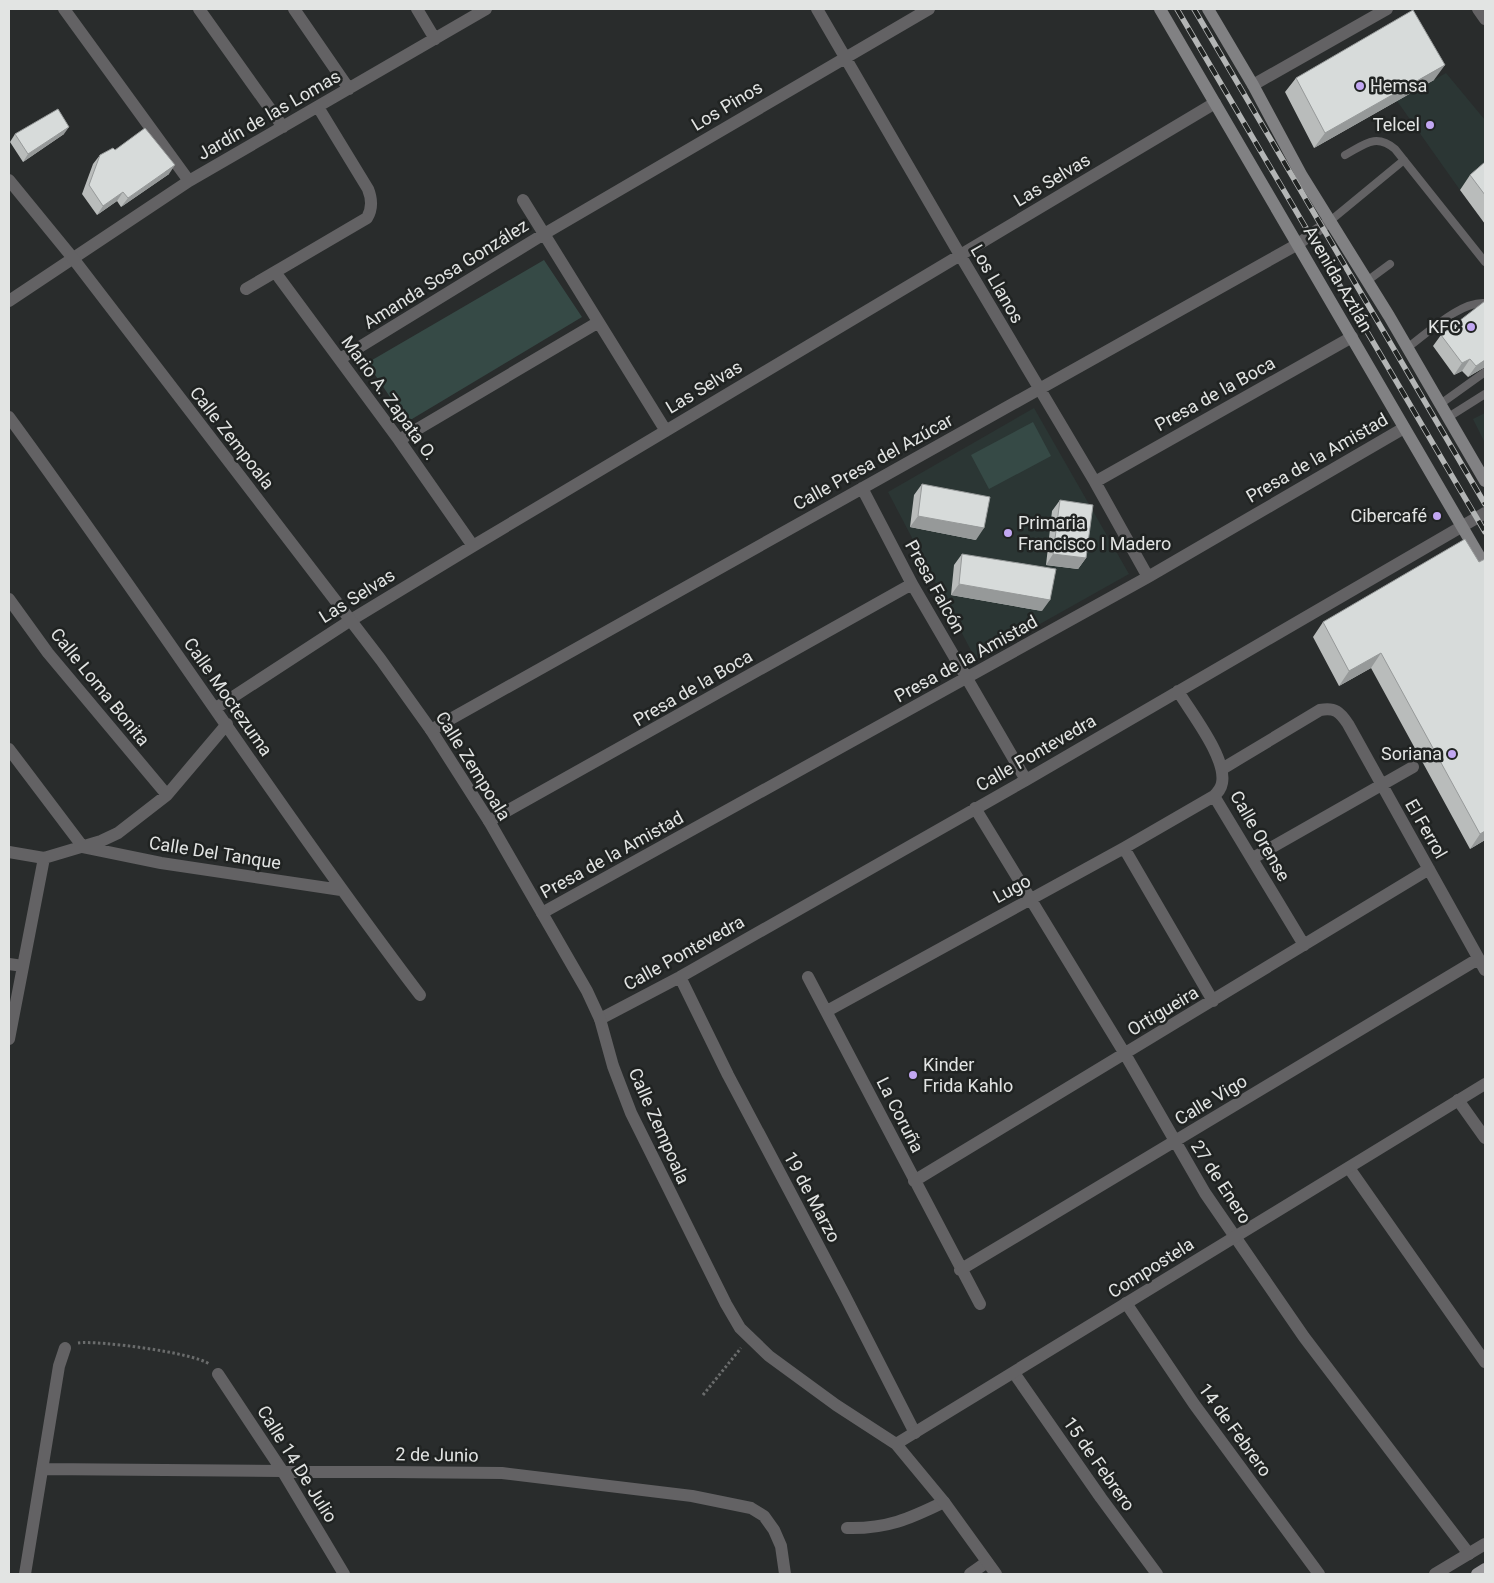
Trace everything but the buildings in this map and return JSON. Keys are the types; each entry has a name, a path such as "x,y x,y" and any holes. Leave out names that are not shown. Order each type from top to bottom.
{"main road":[{"name":"Avenida Aztlán","path":"1160,9 1485,566"},
{"name":"Avenida Aztlán","path":"1208,9 1253,85 1302,176 1407,348 1485,481"},
{"path":"1477,1574 1485,1569"}],"street":[{"path":"64,9 189,181"},
{"path":"199,9 283,127"},
{"path":"294,9 349,89"},
{"path":"416,9 435,39"},
{"name":"Jardín de las Lomas","path":"9,301 72,257 189,181 486,9"},
{"name":"Los Llanos","path":"817,9 1038,389 1095,482 1148,577"},
{"name":"Los Pinos","path":"544,234 928,9"},
{"path":"1253,85 1387,9"},
{"path":"1478,9 1485,18"},
{"name":"Las Selvas","path":"216,708 351,620 473,546 1215,103"},
{"path":"246,289 367,218 371,207 368,189 318,107"},
{"name":"Calle Zempoala","path":"9,180 72,257 351,620 431,730 489,822 542,913 600,1019 613,1066 631,1113 726,1304 740,1328 769,1356 836,1405 896,1444"},
{"path":"523,200 666,431"},
{"name":"Calle Presa del Azúcar","path":"431,730 1298,244 1330,221"},
{"name":"Amanda Sosa González","path":"340,359 544,234"},
{"name":"Mario A. Zapata O.","path":"275,272 399,440 473,546"},
{"path":"399,440 597,322"},
{"name":"Presa de la Boca","path":"1095,482 1352,337"},
{"name":"Calle Moctezuma","path":"9,417 216,708 341,890 420,995"},
{"name":"Presa de la Amistad","path":"542,913 967,679 1148,577 1404,428"},
{"name":"Presa Falcón","path":"862,488 912,584 1026,780"},
{"name":"Calle Pontevedra","path":"600,1019 680,977 1026,780 1485,513"},
{"name":"Presa de la Boca","path":"489,822 912,584"},
{"name":"Calle Loma Bonita","path":"9,599 48,653 167,795"},
{"path":"1178,691 1222,769"},
{"name":"El Ferrol","path":"1222,769 1320,710 1334,708 1348,724 1485,970"},
{"path":"9,852 44,858 83,847 118,833 167,795 227,724"},
{"path":"9,749 83,847"},
{"path":"1253,858 1414,766"},
{"name":"Calle Orense","path":"1222,769 1222,786 1214,796 1304,945"},
{"name":"Lugo","path":"827,1011 1124,848 1214,796"},
{"name":"27 de Enero","path":"975,808 1029,900 1125,1054 1205,1193 1304,1337 1469,1554"},
{"name":"Calle Del Tanque","path":"83,847 161,863 341,890"},
{"path":"1124,848 1213,1001"},
{"path":"9,1039 44,858"},
{"name":"Ortigueira","path":"914,1181 1429,870"},
{"name":"Calle Vigo","path":"960,1270 1478,959"},
{"path":"9,964 23,966"},
{"name":"19 de Marzo","path":"680,977 728,1075 915,1433"},
{"name":"La Coruña","path":"808,977 960,1270 980,1304"},
{"name":"Compostela","path":"896,1444 1485,1084"},
{"path":"1458,1100 1485,1138"},
{"path":"1349,1168 1485,1362"},
{"name":"14 de Febrero","path":"1126,1303 1194,1404 1319,1574"},
{"path":"24,1574 59,1366 65,1348"},
{"name":"15 de Febrero","path":"1014,1373 1101,1498 1157,1574"},
{"name":"Calle 14 De Julio","path":"218,1374 283,1472 344,1574"},
{"path":"896,1444 944,1502 996,1574"},
{"name":"2 de Junio","path":"42,1469 502,1473 692,1496 751,1508 764,1516 774,1530 781,1546 785,1574"},
{"path":"847,1528 866,1528 893,1524 907,1520 944,1502"},
{"path":"1436,1574 1485,1544"},
{"path":"970,1574 987,1562"}],"lane":[{"path":"1345,155 1375,140 1382,140 1395,149 1485,262"},
{"path":"1330,221 1404,160"},
{"path":"1367,282 1390,264"},
{"path":"1407,348 1463,308 1475,303 1485,304"},
{"path":"1439,405 1485,372"},
{"path":"1448,418 1485,394"}],"path":[{"path":"703,1395 749,1338"},
{"path":"65,1348 82,1342 178,1354 206,1362 218,1374"}],"shaded area":[{"path":"1446,73 1485,120 1485,169 1460,190 1397,101"},
{"name":"Primaria Francisco I Madero","path":"1034,408 1129,574 976,660 888,492"},
{"path":"1485,413 1485,443 1473,419"}],"green space":[{"path":"544,260 582,317 407,422 367,363"},
{"path":"1033,422 1051,456 989,489 971,455"}],"railway":[{"path":"1177,9 1485,532"},
{"path":"1194,9 1485,504"}],"place":[{"name":"Hemsa","path":"1360,86"},
{"name":"Telcel","path":"1430,125"},
{"name":"KFC","path":"1471,327"},
{"name":"Cibercafé","path":"1437,516"},
{"name":"Primaria Francisco I Madero","path":"1008,533"},
{"name":"Soriana","path":"1452,754"},
{"name":"Kinder Frida Kahlo","path":"913,1075"}]}
